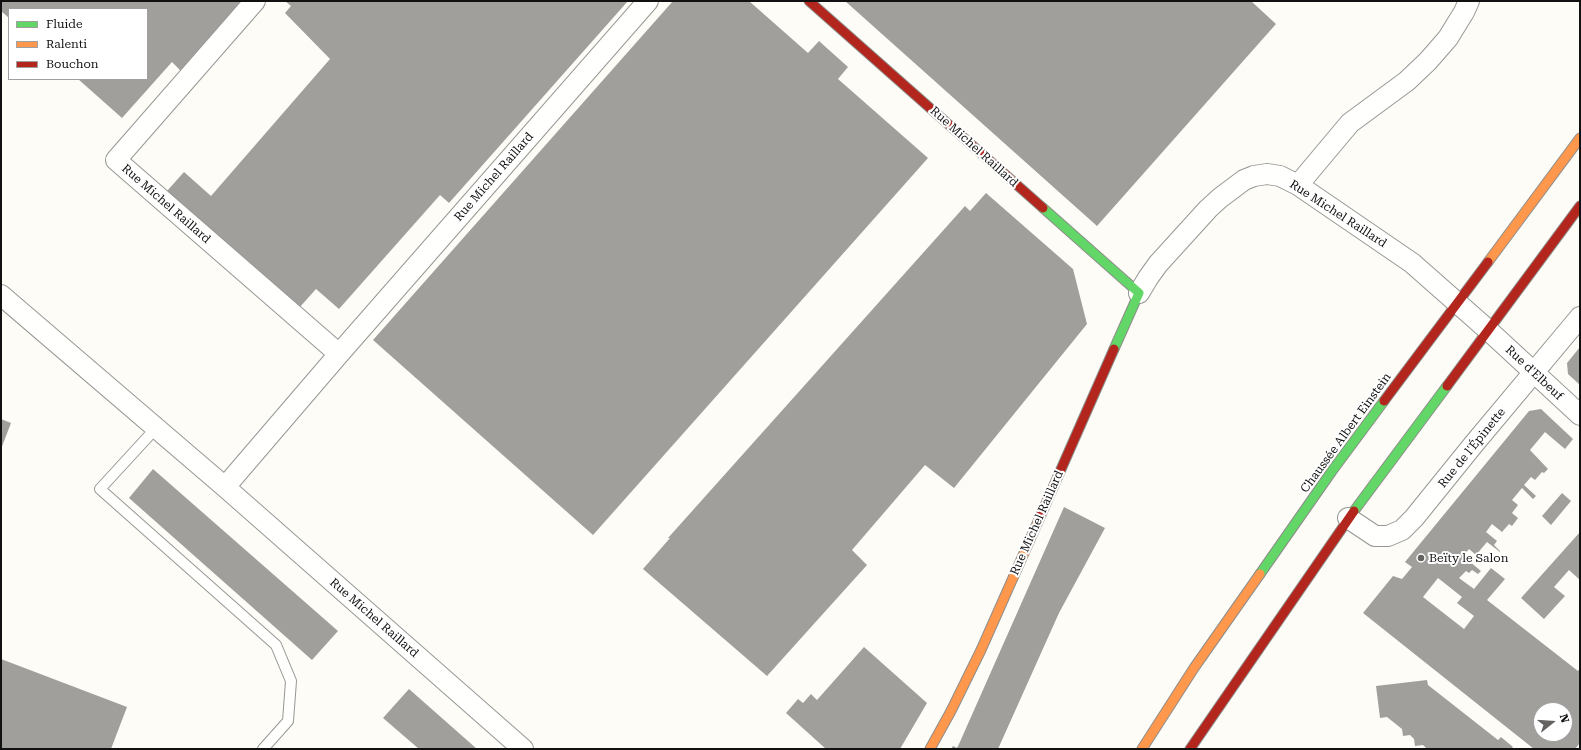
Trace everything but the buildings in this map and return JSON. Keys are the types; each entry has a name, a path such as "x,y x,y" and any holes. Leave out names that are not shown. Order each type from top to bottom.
{"main road":[{"name":"Rue Michel Raillard","path":"809,1 1139,293 981,650 951,711 930,749"},
{"name":"Chaussée Albert Einstein","path":"1142,749 1194,668 1332,471 1580,138"},
{"path":"1190,749 1348,518 1580,206"}],"street":[{"name":"Rue Michel Raillard","path":"255,1 116,160 339,354"},
{"name":"Rue Michel Raillard","path":"225,487 339,354 648,1"},
{"path":"1298,185 1350,123 1407,81 1428,61 1448,38 1469,1"},
{"name":"Rue Michel Raillard","path":"1139,293 1158,264 1208,209 1234,187 1254,176 1267,174 1280,176 1298,185 1412,263 1488,330"},
{"name":"Rue Michel Raillard","path":"1,294 225,487 523,749"},
{"name":"Rue de l'Épinette","path":"1348,518 1375,536 1388,536 1402,530 1414,518 1473,445 1580,318"},
{"name":"Rue d'Elbeuf","path":"1488,330 1580,415"}],"lane":[{"path":"156,428 100,489 276,645 291,681 288,721 263,749"}],"traffic: fast":[{"path":"1043,208 1139,293 1114,349"},
{"path":"1354,511 1447,386"},
{"path":"1260,574 1332,471 1384,401"}],"traffic: slow":[{"path":"1488,262 1580,138"},
{"path":"930,749 951,711 981,650 1040,517"},
{"path":"1142,749 1194,668 1260,574"}],"traffic: jam":[{"path":"809,1 1043,208"},
{"path":"1447,386 1580,206"},
{"path":"1384,401 1488,262"},
{"path":"1040,517 1114,349"},
{"path":"1190,749 1354,511"}],"place":[{"name":"Beïty le Salon","path":"1421,558"}]}
